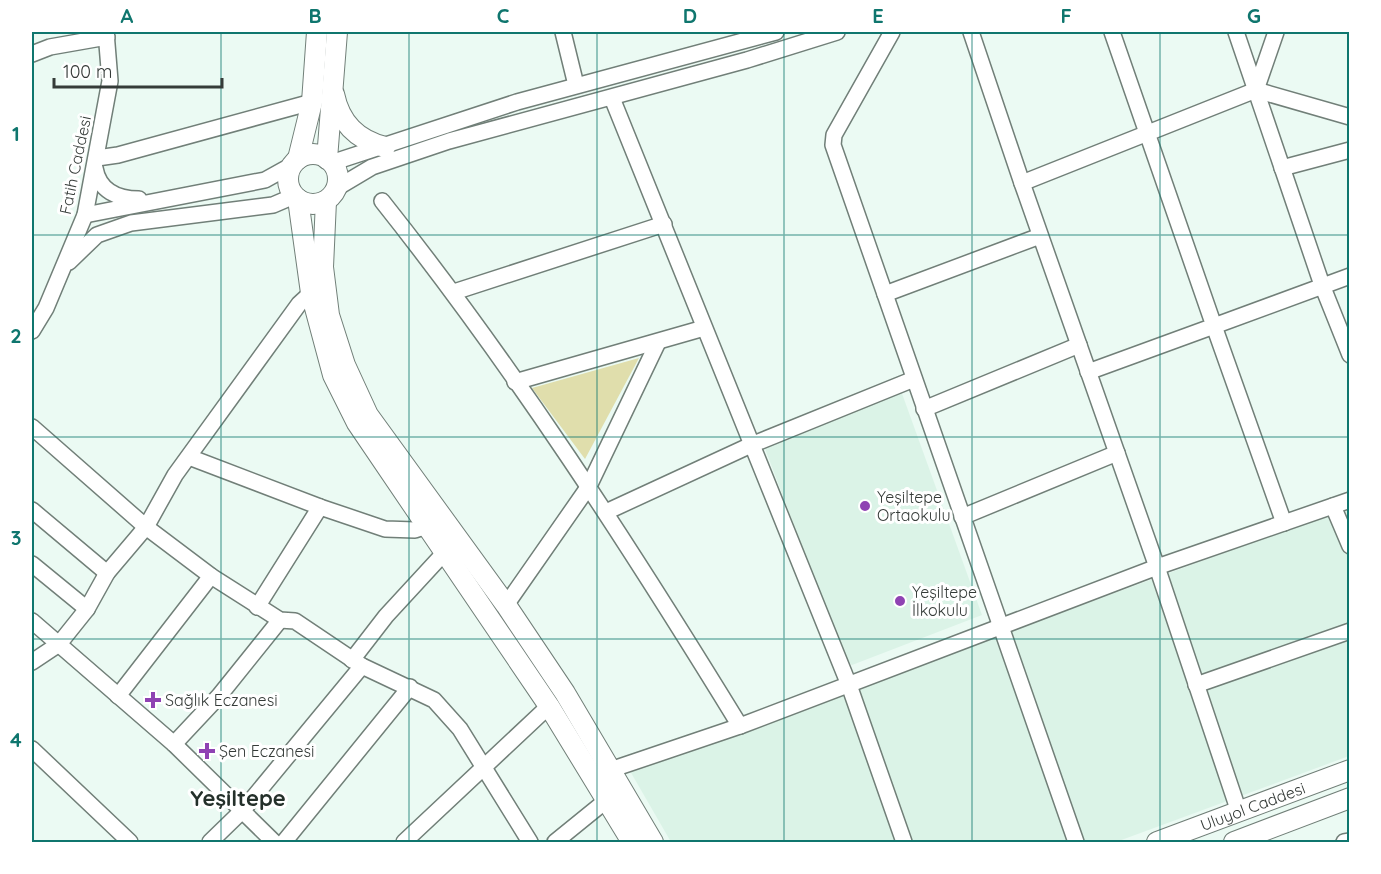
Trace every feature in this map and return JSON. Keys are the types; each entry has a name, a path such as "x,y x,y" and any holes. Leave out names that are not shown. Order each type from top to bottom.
{"main road":[{"path":"317,32 312,102 288,180 296,198 310,293 333,375 357,423 549,706 608,799 632,843"},
{"path":"329,161 332,82 337,32"},
{"path":"332,82 340,112 348,127 366,140 385,147"},
{"path":"295,162 314,154 329,161 337,174 331,195 323,267 329,315 345,365 368,416 506,605 565,693 653,843"},
{"path":"296,198 311,204 331,195"},
{"name":"Uluyol Caddesi","path":"1157,843 1350,770"},
{"name":"Uluyol Caddesi","path":"1243,841 1350,798"}],"street":[{"path":"563,32 576,85"},
{"path":"329,161 385,147 576,85 758,34 776,32"},
{"path":"331,195 372,166 414,152 747,60 837,32"},
{"path":"892,32 834,135 833,145 1076,843"},
{"path":"1112,32 1284,523"},
{"path":"1236,32 1322,285 1350,355"},
{"path":"1256,90 1276,32"},
{"path":"971,33 1157,567 1239,812"},
{"path":"32,54 50,47 107,34"},
{"name":"Fatih Caddesi","path":"32,332 46,308 82,221 96,163 110,81 107,34"},
{"path":"1022,183 1256,90 1350,117"},
{"path":"612,98 849,685 904,843"},
{"path":"193,194 125,199 112,195 96,175 96,163 117,155 312,102"},
{"path":"1282,168 1350,150"},
{"path":"82,221 193,194 265,180 295,162"},
{"path":"82,221 131,223 273,206 296,198"},
{"path":"382,201 454,292 589,486 740,726"},
{"path":"64,267 97,235 131,223"},
{"path":"454,292 664,224"},
{"path":"885,294 1040,236"},
{"path":"1088,372 1350,276"},
{"path":"32,662 59,644 87,609 107,573 146,526 175,475 298,304 310,293"},
{"path":"515,382 704,328"},
{"path":"506,605 589,486 658,342"},
{"path":"924,409 1079,345"},
{"path":"606,512 751,445 914,379"},
{"path":"32,427 146,526 211,576 280,620 294,621 304,626 357,663 434,700 460,729 530,843"},
{"path":"962,517 1117,453"},
{"path":"189,457 320,507 386,529 415,530 427,526"},
{"path":"610,770 740,726 1157,567 1350,500"},
{"path":"1333,506 1350,546"},
{"path":"257,607 320,507"},
{"path":"32,510 107,573"},
{"path":"210,843 243,810 357,663 386,616 445,552"},
{"path":"32,564 87,609"},
{"path":"118,696 211,576"},
{"path":"174,744 219,696 280,620"},
{"path":"32,621 174,744 274,843"},
{"path":"1196,686 1350,631"},
{"path":"284,843 410,687"},
{"path":"404,843 549,706"},
{"path":"32,749 130,843"},
{"path":"555,843 608,799"},
{"path":"1344,843 1350,841"}],"shaded area":[{"path":"639,358 585,459 532,388"},
{"name":"Yeşiltepe Ortaokulu","path":"900,388 982,615 852,665 845,660 761,438"},
{"path":"1349,507 1349,756 1116,842 671,842 630,771"}],"place":[{"name":"Yeşiltepe Ortaokulu","path":"865,506"},
{"name":"Yeşiltepe İlkokulu","path":"900,601"},
{"name":"Sağlık Eczanesi","path":"153,700"},
{"name":"Şen Eczanesi","path":"207,751"}],"district":[{"name":"Yeşiltepe","path":"238,798"}]}
